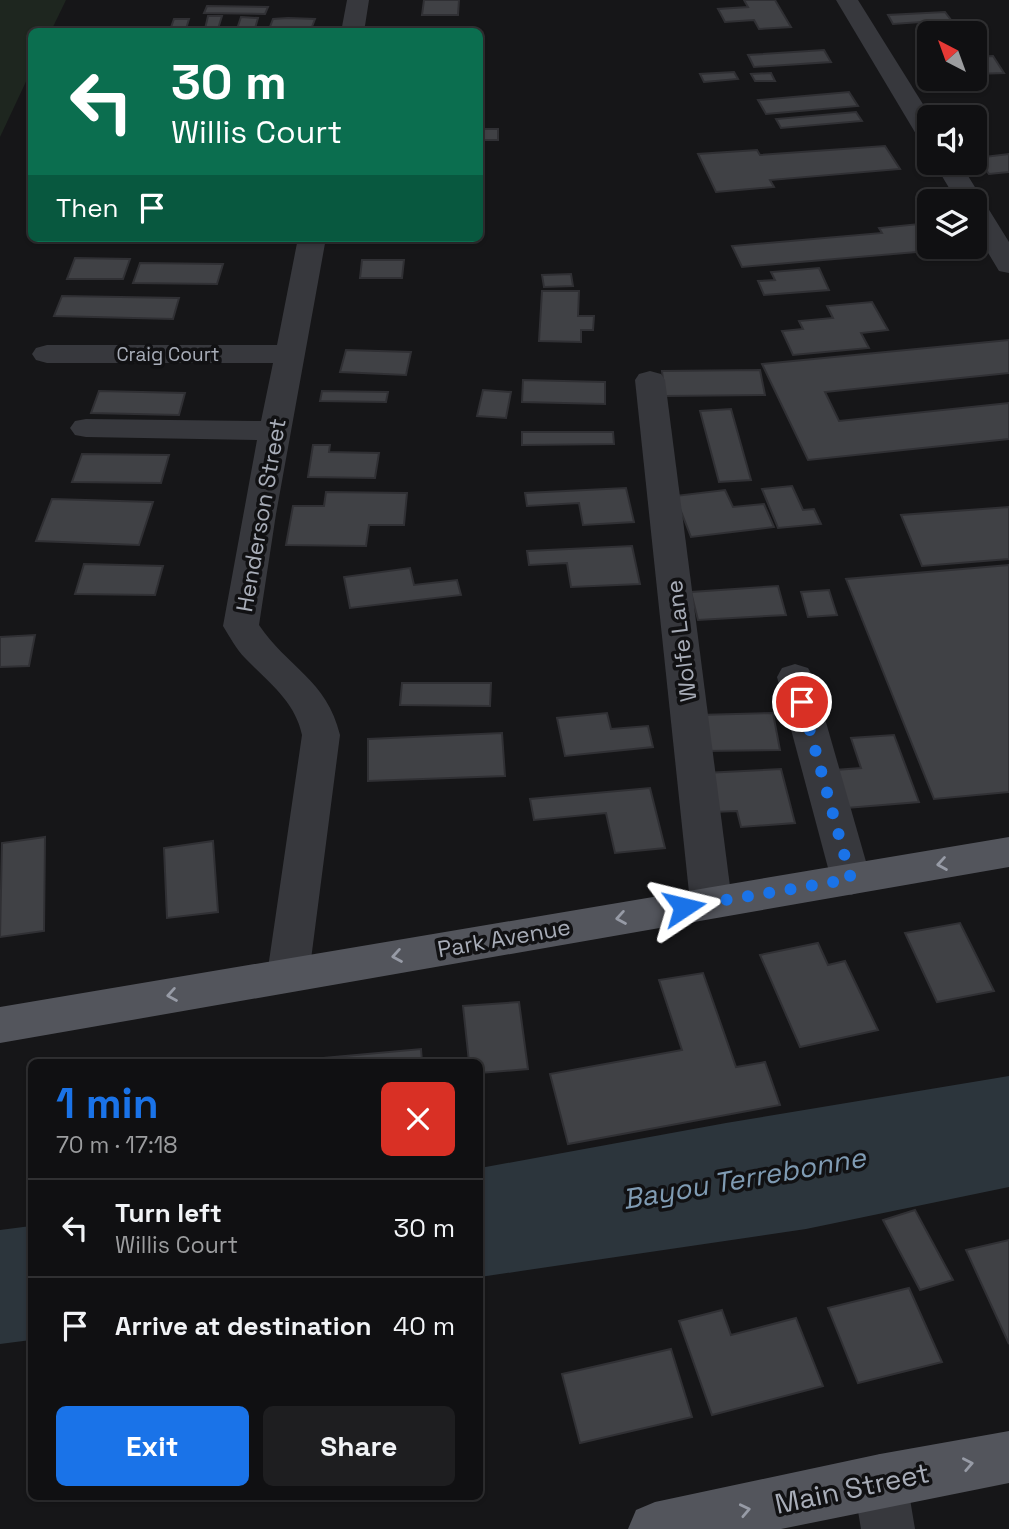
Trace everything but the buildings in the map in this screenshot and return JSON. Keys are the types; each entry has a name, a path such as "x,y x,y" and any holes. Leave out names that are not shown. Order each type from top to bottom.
{"main road":[{"name":"Park Avenue","path":"0,1024 1009,852"},
{"name":"Main Street","path":"655,1529 884,1505 1009,1457"}],"street":[{"path":"353,28 358,0"},
{"path":"847,0 917,114"},
{"path":"987,229 1009,265"},
{"name":"Henderson Street","path":"288,975 321,735 316,713 287,677 255,648 242,626 311,242"},
{"name":"Craig Court","path":"47,354 290,354"},
{"name":"Wolfe Lane","path":"650,380 711,902"},
{"path":"86,428 276,430"},
{"path":"795,677 851,879"}],"shaded area":[{"path":"0,0 66,0 52,28 28,28 28,77 0,137"}],"water":[{"name":"Bayou Terrebonne","path":"1009,1076 1009,1187 806,1229 483,1277 483,1167 726,1123"},
{"path":"28,1226 28,1340 0,1344 0,1230"}],"route":[{"path":"684,907 851,879 802,702"}]}
